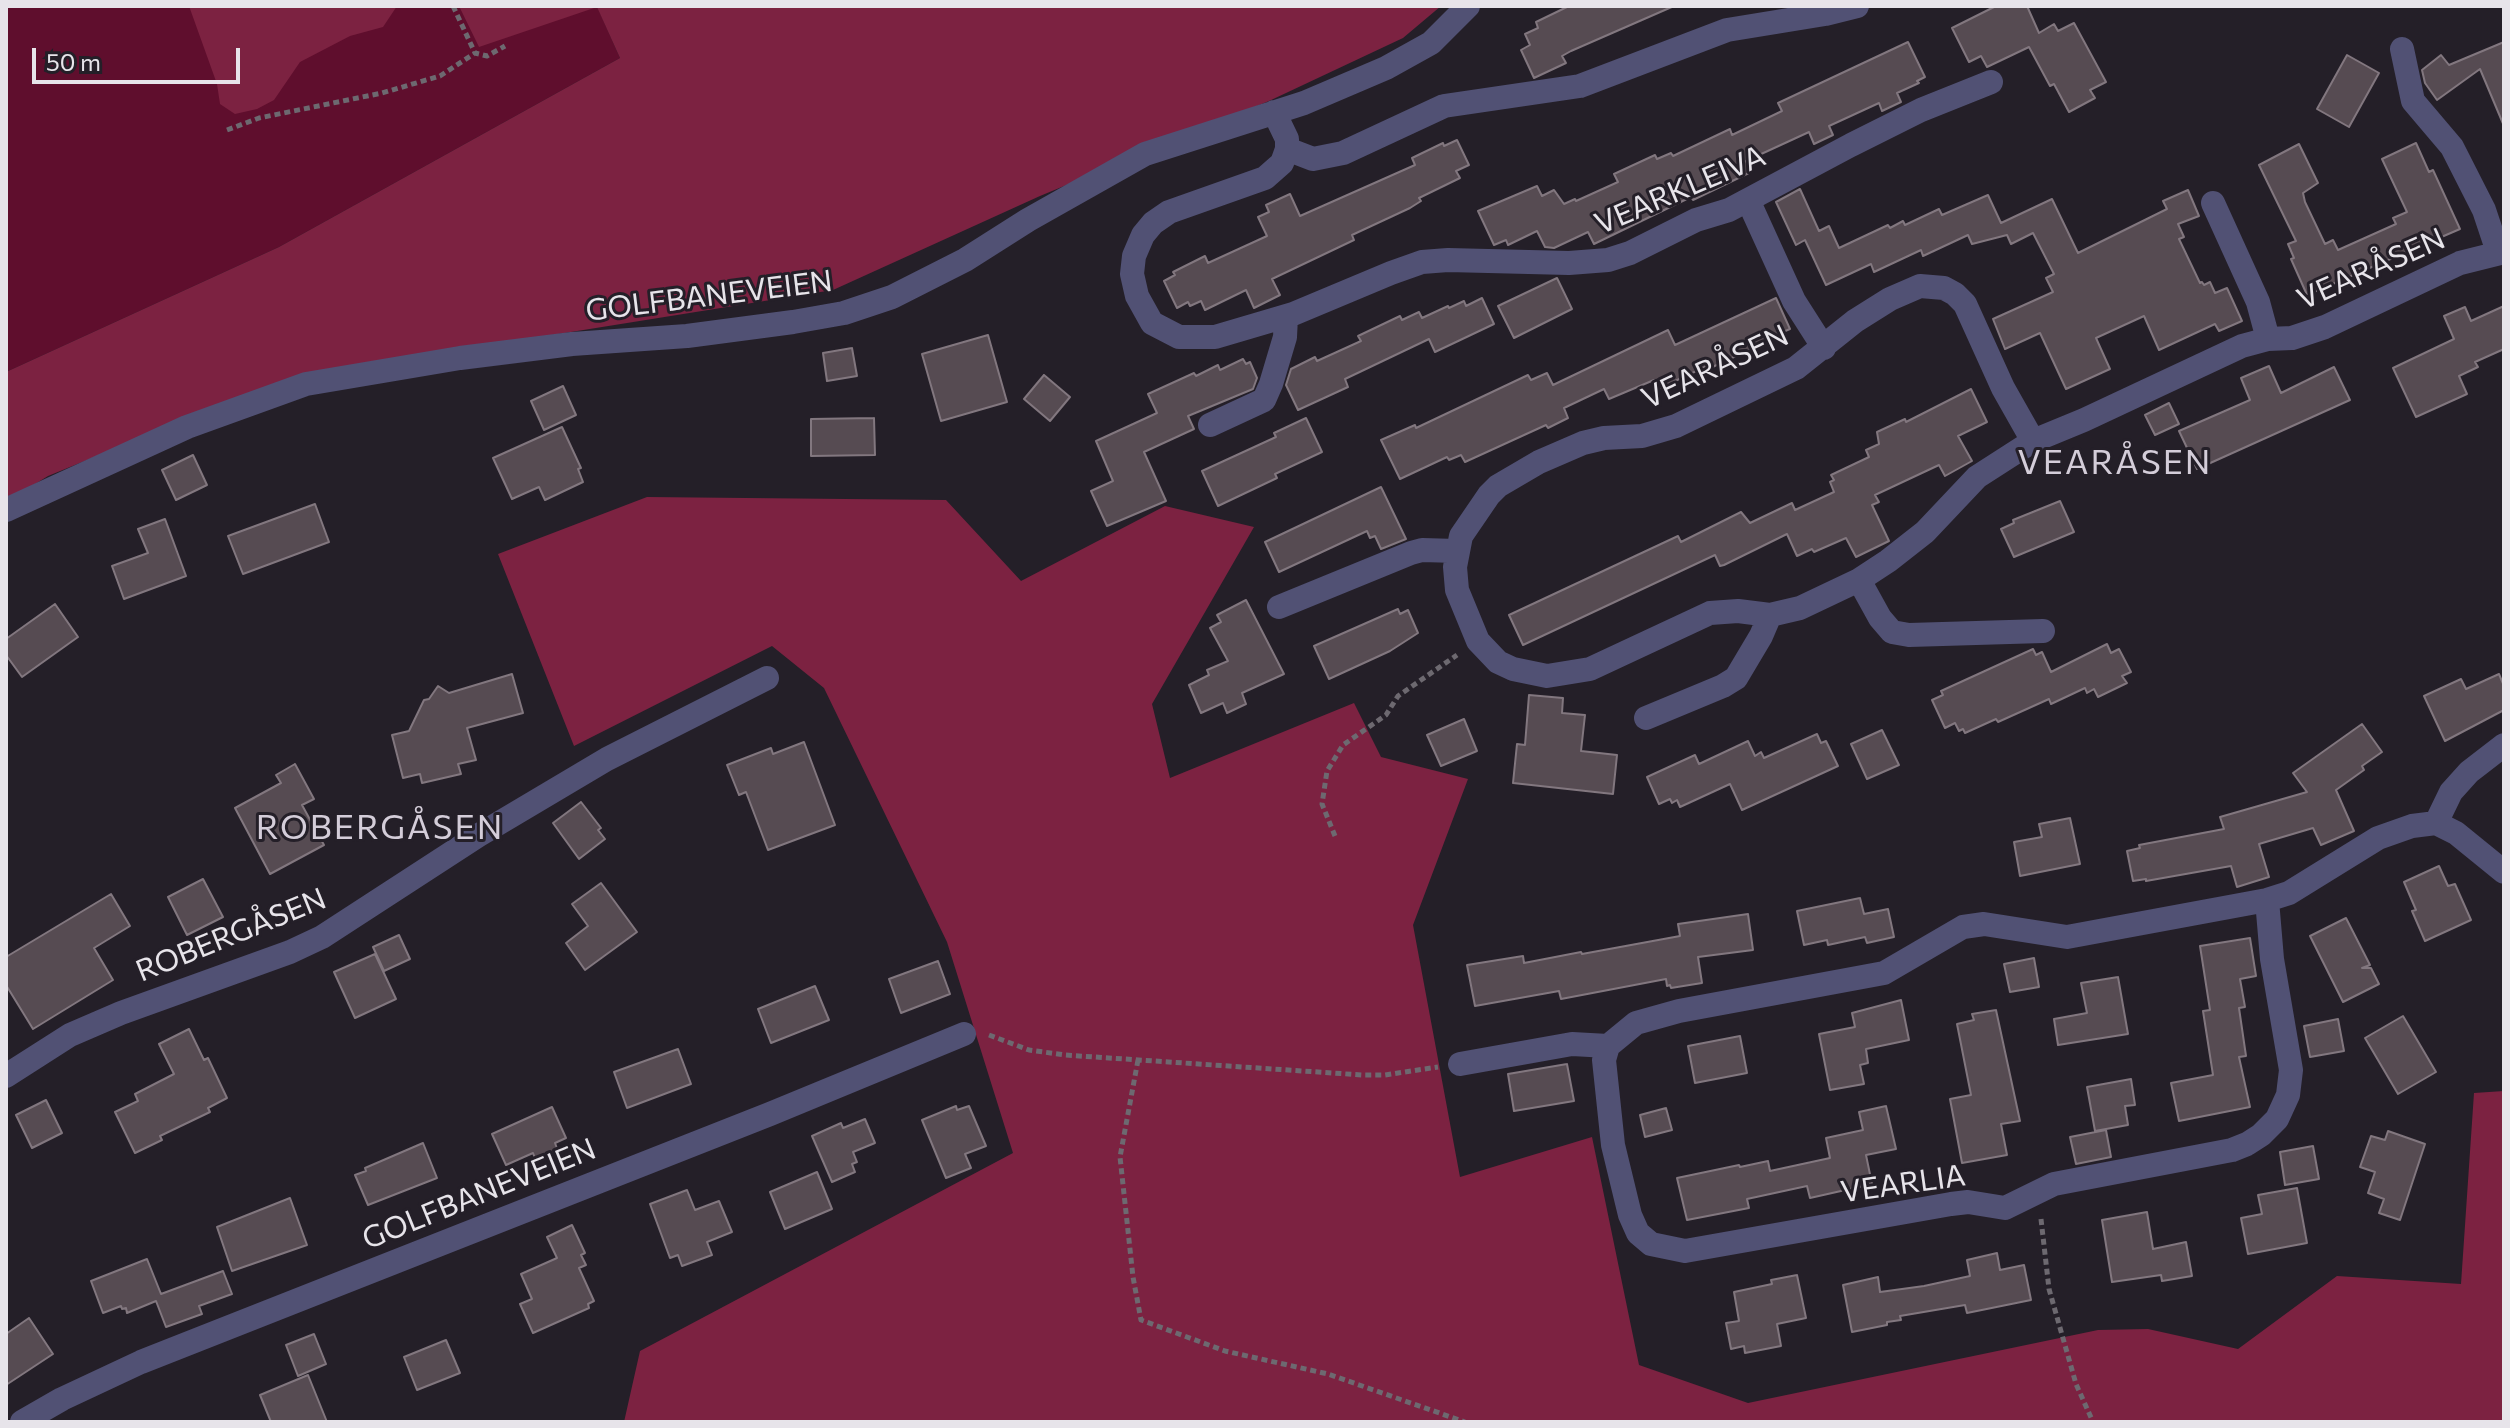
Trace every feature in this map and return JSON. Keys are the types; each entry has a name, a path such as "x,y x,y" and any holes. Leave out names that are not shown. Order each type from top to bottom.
{"street":[{"name":"GOLFBANEVEIEN","path":"6,510 187,427 306,384 460,358 572,344 687,336 844,313 892,297 965,260 1028,220 1145,154 1304,103 1386,68 1431,43 1468,6"},
{"path":"1274,112 1287,139 1287,149 1313,159 1343,153 1444,106 1571,89 1727,30 1857,6"},
{"name":"VEARÅSEN","path":"2033,441 2003,388 1965,304 1944,288 1920,286 1890,299 1855,321 1796,368 1668,429 1642,436 1604,438 1583,443 1539,462 1498,486 1461,536 1455,567 1457,590 1478,641 1498,662 1529,674 1560,675 1590,669 1710,613 1738,611 1770,615 1800,608 1859,580 1925,532 1977,477 2033,441 2242,346 2268,339 2292,338 2325,327 2460,263 2501,252 2452,147 2413,101 2402,49"},
{"name":"VEARKLEIVA","path":"1287,149 1282,163 1265,178 1183,206 1153,223 1143,235 1134,256 1132,274 1137,296 1152,323 1179,337 1215,337 1286,317 1422,262 1569,263 1608,260 1630,253 1696,220 1729,210 1921,110 1991,82"},
{"path":"1748,200 1794,301 1824,348"},
{"name":"VEARÅSEN","path":"2213,203 2258,302 2268,339"},
{"path":"1210,425 1264,400 1278,362 1286,317"},
{"path":"1279,607 1411,553 1436,549 1457,551"},
{"path":"1859,580 1880,618 1892,632 1909,635 2043,631"},
{"path":"1646,718 1736,678 1770,615"},
{"name":"ROBERGÅSEN","path":"6,1076 70,1035 322,937 479,835 607,759 767,678"},
{"path":"2436,823 2451,792 2469,772 2504,745"},
{"path":"1460,1064 1572,1044 1608,1046 1636,1023 1653,1017 1884,973 1963,927 1984,924 2067,937 2267,900 2289,893 2396,830 2436,823 2456,833 2504,872"},
{"name":"VEARLIA","path":"1608,1046 1604,1060 1613,1145 1630,1215 1638,1233 1651,1244 1685,1251 1705,1249 1951,1204 1968,1202 2005,1208 2054,1184 2232,1150 2261,1135 2277,1119 2288,1095 2291,1070 2272,959 2267,900"},
{"name":"GOLFBANEVEIEN","path":"22,1422 62,1399 141,1362 770,1114 964,1034"}],"path":[{"path":"453,6 475,53"},
{"path":"227,130 259,118 382,93 440,76 475,53 487,56 505,46"},
{"path":"1335,836 1322,804 1327,771 1343,745 1386,715 1398,696 1478,641"},
{"path":"964,1034 989,1035 1029,1050 1053,1053 1362,1075 1385,1075 1460,1064"},
{"path":"1138,1060 1120,1157 1133,1277 1141,1320 1225,1351 1328,1374 1465,1422"},
{"path":"2037,1191 2049,1289 2076,1384 2093,1422"}],"shaded area":[{"path":"6,6 597,6 620,58 279,247 6,372"},
{"path":"189,6 397,6 383,27 350,36 300,62 274,100 257,109 235,114 220,104 217,84"},
{"path":"459,6 1441,6 1403,38 1269,101 1040,196 833,290 365,365 256,391 48,476 6,502 6,372 279,247 620,58 597,7 479,47"},
{"path":"647,497 946,500 1021,581 1165,506 1254,527 1152,704 1170,778 1354,703 1381,757 1468,779 1413,925 1460,1177 1592,1137 1639,1365 1748,1403 2098,1330 2148,1329 2238,1349 2337,1276 2461,1284 2474,1093 2504,1091 2504,1422 624,1422 640,1351 1013,1153 947,942 824,688 772,646 574,746 498,554"}],"building":[{"path":"1569,6 1674,6 1571,51 1562,56 1566,63 1534,78 1521,50 1530,45 1525,34 1538,28 1536,22"},
{"path":"1996,6 2027,6 2039,33 2054,24 2058,31 2074,23 2106,82 2090,90 2095,98 2069,112 2054,84 2050,86 2029,47 1987,67 1981,56 1969,62 1952,28"},
{"path":"1908,42 1925,77 1897,93 1901,102 1882,111 1879,103 1829,126 1833,135 1814,144 1809,132 1746,161 1751,172 1594,244 1588,232 1554,248 1545,247 1537,231 1508,245 1506,240 1494,245 1478,211 1537,186 1542,196 1554,190 1564,204 1576,201 1618,182 1614,174 1655,155 1657,159 1671,153 1673,156 1730,129 1732,135 1782,111 1778,103"},
{"path":"2504,42 2504,126 2480,69 2437,100 2425,83 2422,70 2441,55 2449,65"},
{"path":"2347,55 2379,73 2349,127 2317,109"},
{"path":"1457,140 1469,165 1456,171 1460,178 1419,198 1421,201 1410,208 1352,235 1354,240 1272,279 1280,295 1254,308 1246,290 1205,310 1201,301 1190,306 1188,302 1177,308 1164,281 1175,275 1173,272 1205,256 1208,263 1267,236 1258,217 1269,212 1266,205 1290,194 1300,216 1415,165 1412,158 1443,143 1444,146"},
{"path":"2416,143 2429,172 2433,170 2460,229 2307,295 2291,259 2294,258 2288,244 2296,241 2259,165 2299,144 2318,183 2303,193 2305,202 2325,244 2333,240 2338,250 2396,224 2393,218 2407,212 2382,159"},
{"path":"1800,189 1819,231 1829,226 1839,248 1888,225 1890,228 1903,221 1905,225 1939,209 1942,215 1988,195 2001,223 2052,199 2078,253 2167,209 2163,201 2188,190 2199,216 2178,224 2184,237 2179,239 2200,283 2210,282 2215,293 2227,288 2242,321 2219,331 2215,324 2159,350 2144,316 2096,338 2110,369 2066,389 2040,333 2005,349 1993,319 2053,292 2046,278 2054,274 2033,233 2011,244 2007,235 1972,244 1968,235 1923,256 1921,250 1874,272 1871,264 1826,285 1805,240 1796,245 1776,202"},
{"path":"1557,278 1572,309 1514,338 1498,306"},
{"path":"1482,298 1494,324 1435,352 1429,339 1345,379 1348,387 1298,410 1286,385 1291,369 1361,341 1358,336 1400,316 1402,320 1419,312 1422,318 1448,306 1464,301 1466,306"},
{"path":"1776,298 1790,329 1779,336 1658,389 1654,380 1609,399 1604,389 1564,408 1568,418 1465,462 1461,455 1449,460 1447,457 1400,479 1381,440 1415,425 1416,428 1528,375 1531,380 1547,373 1553,385 1668,330 1675,345"},
{"path":"2504,306 2504,349 2475,362 2478,367 2459,376 2467,394 2416,417 2393,368 2454,339 2444,316 2465,307 2471,321"},
{"path":"988,335 1007,402 941,421 922,354"},
{"path":"852,348 857,376 827,381 823,353"},
{"path":"1243,359 1246,364 1250,362 1257,378 1253,389 1188,416 1194,429 1144,452 1166,501 1107,526 1091,491 1113,481 1096,441 1157,413 1148,394 1194,373 1196,376 1218,365 1220,370"},
{"path":"2269,366 2281,393 2334,367 2350,400 2197,469 2179,431 2250,400 2241,378"},
{"path":"1044,375 1070,397 1050,421 1024,399"},
{"path":"563,386 576,415 544,430 531,401"},
{"path":"1971,389 1987,422 1958,436 1972,461 1945,476 1939,465 1875,495 1879,502 1872,505 1889,541 1856,557 1846,538 1797,556 1787,534 1724,565 1720,566 1715,555 1523,645 1509,615 1678,536 1681,542 1741,512 1750,523 1792,503 1795,510 1834,492 1831,475 1869,457 1866,450 1879,444 1877,432 1905,419 1906,422"},
{"path":"2169,403 2179,424 2155,435 2145,415"},
{"path":"874,418 875,455 811,456 811,419"},
{"path":"1306,418 1322,452 1218,506 1202,471 1276,437 1274,433"},
{"path":"562,427 581,468 578,469 583,482 545,500 539,487 512,499 493,458"},
{"path":"193,455 207,485 176,500 162,470"},
{"path":"1381,487 1406,539 1381,549 1375,536 1370,538 1367,531 1279,572 1265,542"},
{"path":"2060,501 2074,532 2014,557 2001,529 2014,523 2013,520"},
{"path":"315,504 329,542 243,574 228,536"},
{"path":"165,519 186,576 124,599 112,566 148,553 138,529"},
{"path":"1246,600 1284,674 1242,693 1246,704 1227,713 1223,703 1201,713 1189,685 1209,675 1207,670 1228,661 1210,628 1221,622 1217,615"},
{"path":"55,604 78,637 22,677 6,655 6,639"},
{"path":"1398,609 1400,614 1408,610 1418,633 1390,651 1329,679 1314,646"},
{"path":"2107,644 2111,653 2119,649 2131,672 2122,676 2127,683 2098,697 2094,689 2087,693 2085,688 2051,704 2049,699 1965,733 1963,729 1959,731 1955,723 1945,728 1932,700 1943,695 1941,691 2033,649 2036,655 2042,652 2051,672"},
{"path":"512,674 523,713 467,728 476,760 458,764 461,774 422,783 420,774 403,778 392,735 409,731 424,700 429,699 438,686 449,693"},
{"path":"2499,674 2504,686 2504,710 2445,741 2424,696 2461,679 2466,689"},
{"path":"1529,695 1563,698 1562,713 1585,715 1581,751 1617,755 1613,794 1513,783 1517,744 1525,745"},
{"path":"1464,719 1477,751 1441,766 1427,735"},
{"path":"2362,724 2382,752 2362,766 2364,770 2336,790 2354,831 2321,845 2313,828 2259,844 2269,877 2237,887 2231,866 2133,881 2127,851 2140,848 2139,845 2224,829 2220,817 2307,792 2293,773"},
{"path":"1882,730 1899,765 1867,779 1851,744"},
{"path":"1817,734 1821,743 1826,741 1838,766 1742,810 1730,784 1680,807 1677,800 1672,803 1670,799 1659,804 1647,777 1695,755 1699,764 1748,741 1755,756 1761,752 1764,758"},
{"path":"804,742 835,825 768,850 746,792 739,795 727,765 771,748 773,754"},
{"path":"295,764 314,799 302,805 324,845 270,874 235,808 281,783 276,775"},
{"path":"581,802 601,828 598,830 605,839 579,859 553,823"},
{"path":"2070,818 2080,864 2020,876 2014,842 2042,837 2039,824"},
{"path":"2439,866 2448,886 2455,884 2471,920 2425,941 2404,882"},
{"path":"203,879 223,917 187,935 168,897"},
{"path":"601,883 637,932 585,970 566,943 588,926 572,904"},
{"path":"111,894 130,926 94,948 113,980 33,1029 6,985 6,957"},
{"path":"1860,898 1864,914 1888,909 1894,937 1867,943 1865,937 1828,945 1827,940 1804,945 1797,911"},
{"path":"1748,914 1753,950 1698,957 1702,983 1671,988 1667,986 1666,979 1561,999 1559,991 1475,1006 1467,965 1523,956 1524,963 1582,954 1680,936 1678,924"},
{"path":"2346,918 2370,965 2362,968 2371,968 2379,984 2343,1002 2310,936"},
{"path":"399,935 410,959 384,971 373,947"},
{"path":"2250,938 2256,976 2240,979 2245,1007 2239,1008 2246,1056 2239,1057 2250,1107 2179,1121 2171,1083 2213,1075 2203,1011 2210,1010 2200,946"},
{"path":"375,954 396,999 355,1018 334,972"},
{"path":"2034,958 2039,987 2010,992 2004,964"},
{"path":"938,961 950,994 901,1013 889,979"},
{"path":"2118,977 2128,1034 2058,1045 2054,1019 2087,1013 2081,983"},
{"path":"815,986 829,1020 771,1043 758,1009"},
{"path":"1901,1000 1909,1040 1866,1049 1868,1063 1860,1065 1864,1084 1830,1090 1819,1034 1855,1027 1852,1013"},
{"path":"1996,1010 2020,1121 2001,1124 2007,1155 1962,1163 1950,1099 1971,1095 1957,1024 1974,1020 1972,1014"},
{"path":"2403,1016 2436,1072 2398,1094 2365,1038"},
{"path":"2338,1019 2344,1051 2310,1057 2304,1026"},
{"path":"189,1029 204,1060 208,1058 227,1098 208,1108 210,1112 160,1136 162,1140 135,1153 115,1112 138,1101 135,1094 174,1074 159,1044"},
{"path":"1740,1036 1747,1073 1695,1083 1688,1046"},
{"path":"678,1049 691,1084 627,1108 614,1072"},
{"path":"1567,1064 1574,1101 1514,1111 1508,1074"},
{"path":"2131,1079 2135,1105 2125,1106 2128,1125 2095,1131 2087,1087"},
{"path":"46,1100 62,1133 32,1148 16,1115"},
{"path":"956,1106 957,1110 969,1106 986,1146 965,1154 971,1168 946,1178 922,1120"},
{"path":"1886,1106 1896,1149 1866,1155 1872,1184 1810,1198 1807,1186 1747,1199 1749,1208 1687,1220 1677,1178 1768,1161 1770,1171 1830,1158 1826,1138 1863,1130 1859,1112"},
{"path":"552,1107 566,1138 555,1143 558,1151 536,1161 533,1153 506,1165 492,1134"},
{"path":"1666,1108 1672,1130 1645,1137 1640,1115"},
{"path":"865,1119 875,1143 853,1152 857,1162 852,1164 855,1172 832,1182 812,1136 841,1123 843,1128"},
{"path":"2106,1130 2111,1157 2076,1164 2070,1137"},
{"path":"2388,1131 2425,1144 2400,1220 2379,1213 2384,1199 2368,1193 2375,1172 2360,1167 2371,1136 2385,1140"},
{"path":"423,1143 437,1178 368,1205 355,1175"},
{"path":"2313,1146 2319,1179 2285,1185 2280,1152"},
{"path":"817,1172 832,1209 785,1229 770,1192"},
{"path":"2297,1188 2307,1243 2248,1254 2241,1218 2262,1214 2258,1195"},
{"path":"687,1190 695,1210 719,1201 732,1232 707,1242 712,1255 682,1266 678,1255 670,1258 650,1204"},
{"path":"290,1198 307,1245 232,1271 217,1227"},
{"path":"2147,1212 2153,1249 2186,1242 2192,1276 2162,1281 2161,1275 2112,1282 2102,1220"},
{"path":"572,1225 585,1253 581,1255 586,1265 579,1268 594,1301 588,1304 589,1308 533,1333 520,1304 532,1299 521,1274 557,1258 547,1237"},
{"path":"1997,1253 2000,1270 2024,1265 2031,1300 1967,1313 1965,1305 1900,1316 1901,1320 1887,1322 1887,1325 1852,1332 1843,1285 1878,1277 1880,1292 1924,1286 1970,1276 1967,1260"},
{"path":"147,1259 161,1294 223,1271 232,1294 199,1306 202,1314 166,1327 156,1301 127,1313 126,1308 122,1309 121,1306 103,1313 91,1281"},
{"path":"1797,1275 1806,1318 1777,1324 1781,1346 1745,1353 1744,1346 1731,1349 1726,1323 1739,1321 1734,1292"},
{"path":"29,1318 53,1354 6,1385 6,1334"},
{"path":"314,1334 326,1364 298,1376 286,1345"},
{"path":"446,1340 460,1373 417,1390 404,1357"},
{"path":"308,1375 327,1422 271,1422 260,1395"}],"district":[{"name":"VEARÅSEN","path":"2115,463"},
{"name":"ROBERGÅSEN","path":"380,828"}]}
